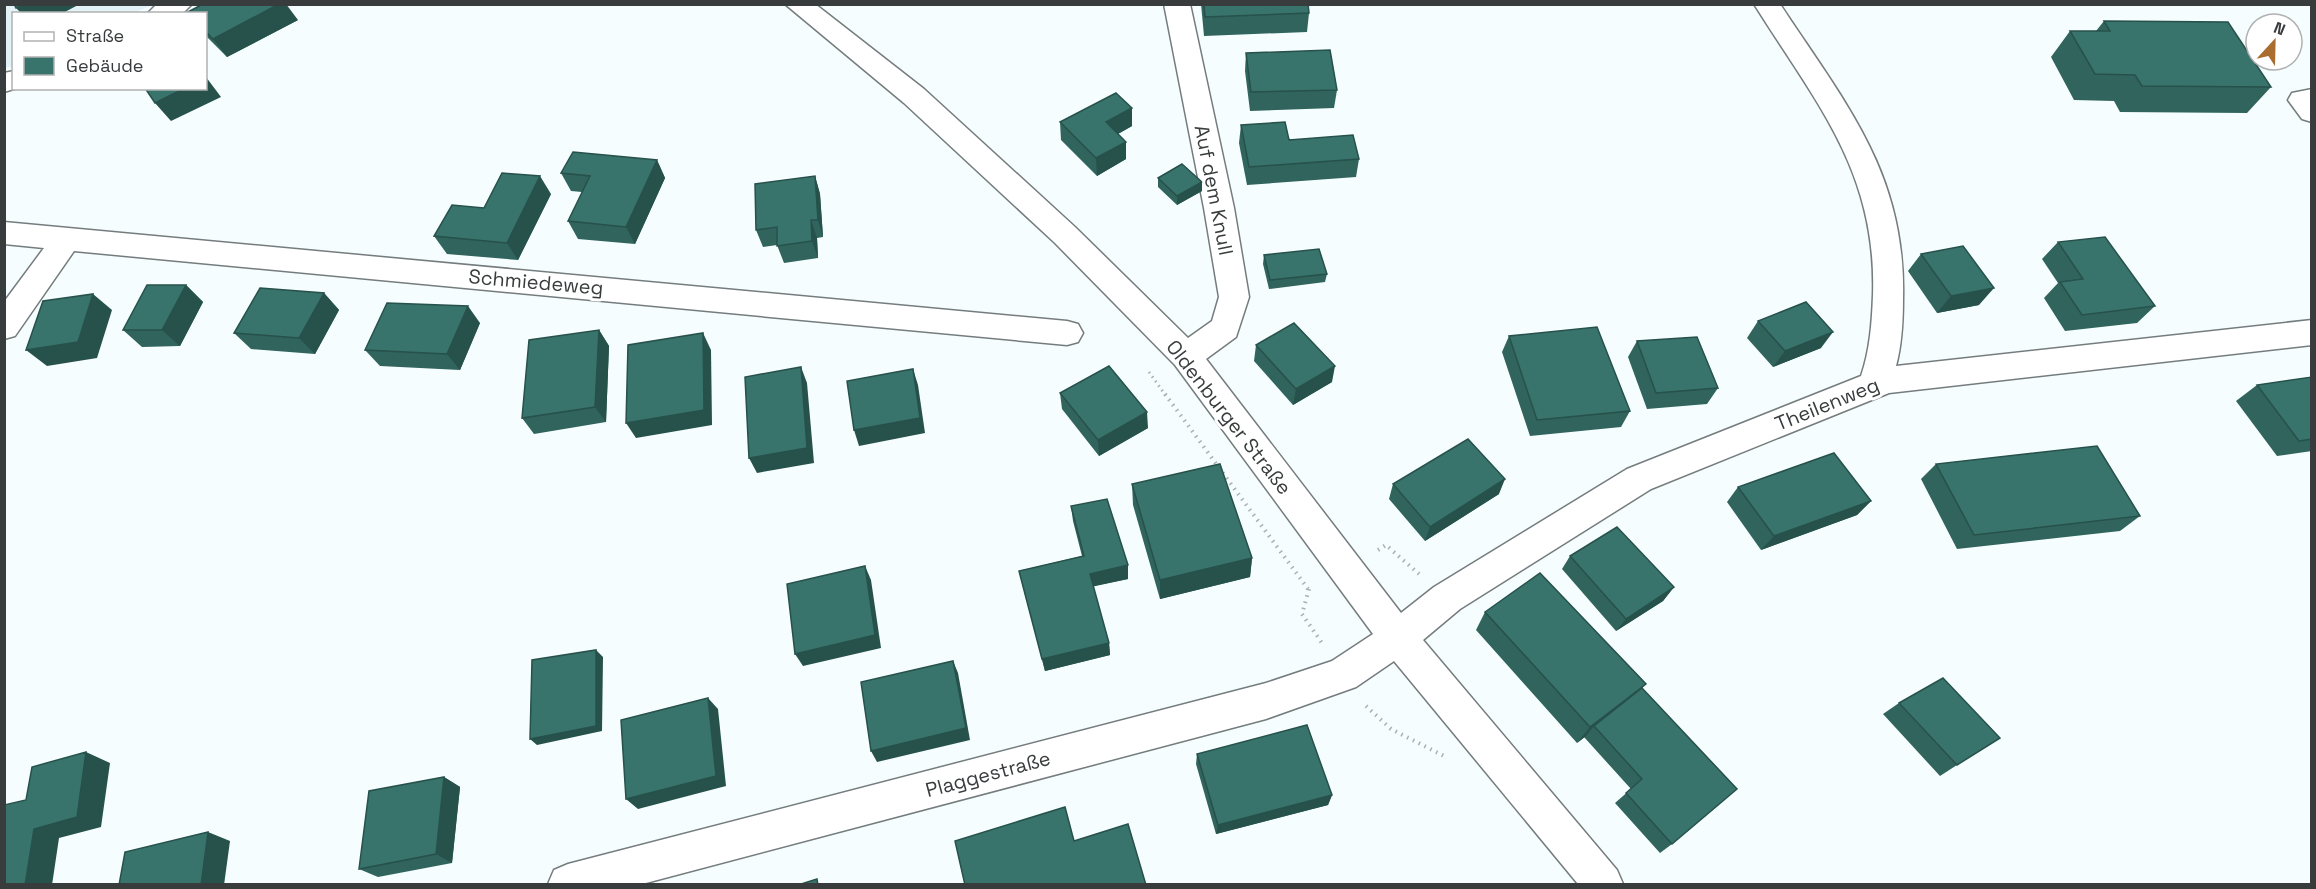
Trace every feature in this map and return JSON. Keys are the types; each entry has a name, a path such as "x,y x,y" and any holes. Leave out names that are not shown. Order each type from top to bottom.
{"street":[{"path":"164,12 179,4"},
{"name":"Oldenburger Straße","path":"798,4 914,96 1065,235 1186,356 1398,638 1603,885"},
{"name":"Auf dem Knull","path":"1177,4 1219,207 1234,297 1225,328 1186,356"},
{"path":"1767,4 1852,140 1872,183 1889,273 1885,357 1874,385"},
{"path":"2312,99 2302,100 2312,112"},
{"name":"Schmiedeweg","path":"4,233 1067,333"},
{"path":"4,327 67,238"},
{"name":"Theilenweg","path":"1398,638 1447,598 1639,479 1886,380 2312,332"},
{"name":"Plaggestraße","path":"568,885 1266,701 1343,675 1398,638"}],"path":[{"path":"1146,369 1308,589 1302,614 1374,718 1421,746 1450,759"}],"shaded area":[{"path":"5,5 153,5 136,12 12,12 12,66 5,68"}],"building":[{"path":"203,4 279,4 213,39 207,33 207,12 188,12"},
{"path":"1204,4 1308,4 1309,13 1205,17"},
{"path":"2104,21 2228,22 2244,46 2244,72 2261,72 2271,87 2142,86 2135,75 2095,74 2070,31 2110,31"},
{"path":"1330,50 1337,90 1251,92 1246,53"},
{"path":"146,90 181,90 155,103"},
{"path":"1116,93 1132,108 1106,122 1126,142 1096,158 1060,122"},
{"path":"1285,122 1289,140 1353,135 1359,159 1249,167 1241,125"},
{"path":"573,152 657,160 626,227 568,221 590,176 561,173"},
{"path":"1182,164 1202,182 1177,196 1158,178"},
{"path":"502,173 540,176 507,243 434,236 452,205 484,208"},
{"path":"815,176 818,220 811,220 812,241 777,246 777,227 756,230 755,184"},
{"path":"2105,237 2155,306 2082,315 2060,282 2083,279 2058,242"},
{"path":"1963,246 1994,288 1951,296 1921,254"},
{"path":"1319,249 1327,274 1270,280 1264,255"},
{"path":"147,285 186,285 162,330 123,330"},
{"path":"260,288 324,293 299,338 234,333"},
{"path":"93,294 78,342 26,350 43,301"},
{"path":"1806,302 1833,332 1785,351 1758,321"},
{"path":"387,303 468,306 447,354 365,350"},
{"path":"1294,323 1335,366 1296,389 1256,345"},
{"path":"1597,327 1630,411 1537,420 1509,336"},
{"path":"599,330 595,407 522,418 529,340"},
{"path":"703,333 704,410 626,423 628,345"},
{"path":"1697,337 1718,388 1656,393 1637,341"},
{"path":"1109,366 1147,412 1098,440 1060,393"},
{"path":"801,367 807,448 749,458 745,377"},
{"path":"913,369 920,418 854,430 847,381"},
{"path":"2312,377 2312,439 2299,441 2257,385"},
{"path":"1468,439 1505,479 1430,527 1393,484"},
{"path":"2097,446 2140,516 1974,535 1936,464"},
{"path":"1834,453 1871,501 1774,536 1738,487"},
{"path":"1220,464 1252,558 1160,580 1132,484"},
{"path":"1107,499 1128,565 1090,574 1109,643 1042,659 1019,571 1084,556 1071,506"},
{"path":"1617,527 1674,587 1626,619 1570,556"},
{"path":"865,566 875,635 795,654 787,584"},
{"path":"1540,573 1646,684 1590,727 1485,612"},
{"path":"596,650 596,726 530,739 532,660"},
{"path":"953,661 966,728 871,751 861,682"},
{"path":"1943,678 2000,738 1957,765 1899,703"},
{"path":"1642,688 1737,789 1672,844 1626,793 1642,779 1594,726"},
{"path":"708,698 716,776 626,799 621,720"},
{"path":"1307,725 1332,795 1218,825 1197,754"},
{"path":"86,752 77,817 34,829 25,885 4,885 4,805 26,800 32,767"},
{"path":"444,777 436,854 359,869 369,791"},
{"path":"1065,807 1074,841 1128,824 1146,885 965,885 955,841"},
{"path":"208,832 201,885 119,885 125,852"},
{"path":"817,879 818,885 798,885"}]}
